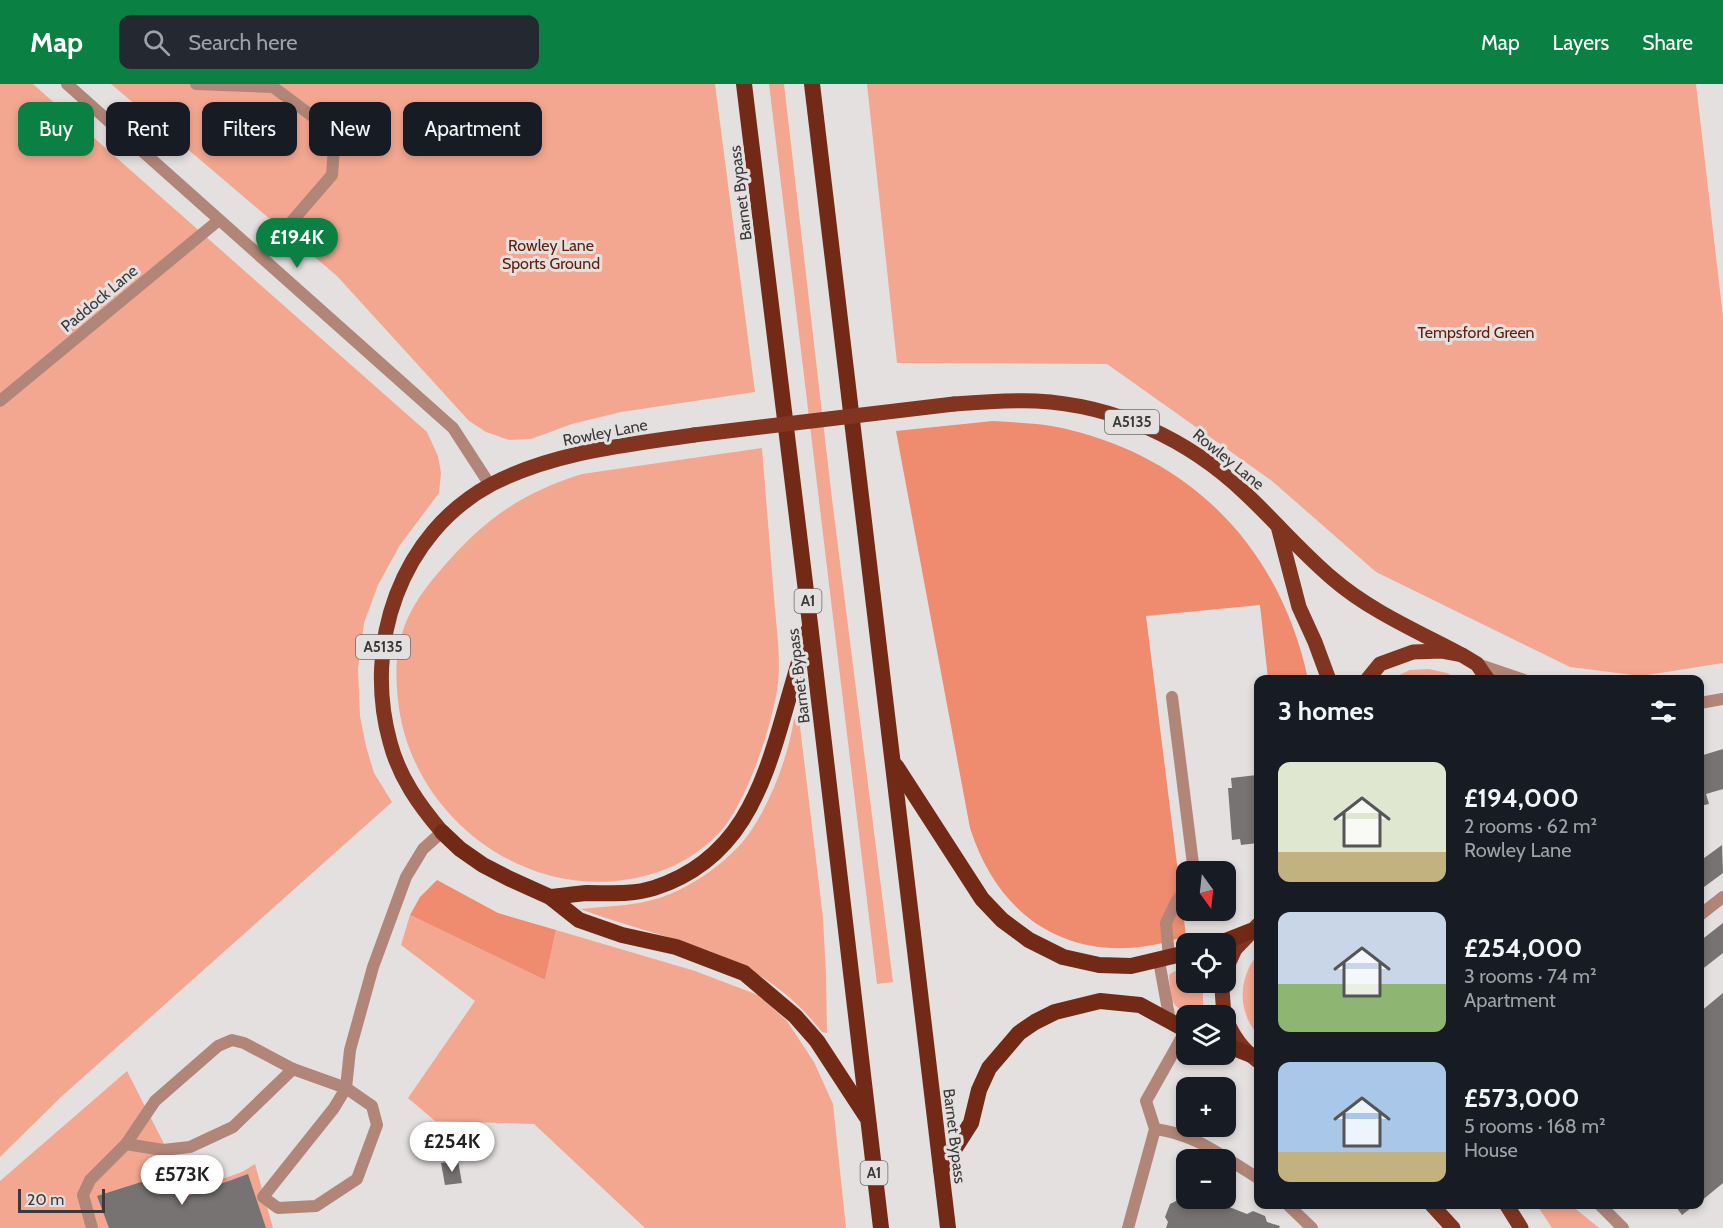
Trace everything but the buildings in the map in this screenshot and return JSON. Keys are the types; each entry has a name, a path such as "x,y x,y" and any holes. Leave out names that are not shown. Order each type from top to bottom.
{"highway":[{"name":"Barnet Bypass","path":"744,84 881,1228"},
{"name":"Barnet Bypass","path":"812,84 948,1228"},
{"path":"550,897 587,893 620,895 654,888 689,872 723,845 737,830 770,766 810,624"},
{"path":"894,763 982,899 1002,920 1020,934 1063,957 1099,965 1131,966 1176,956"},
{"path":"442,832 460,849 483,865 550,897 579,920 622,935 676,947 744,973 795,1016 817,1041 868,1118"},
{"path":"1236,936 1254,928"},
{"path":"942,1170 970,1123 979,1090 989,1068 1019,1033 1055,1012 1100,1001 1140,1005 1176,1024"},
{"path":"1236,1049 1253,1057"}],"main road":[{"name":"Rowley Lane","path":"490,486 520,471 550,460 694,435 954,404 1037,401 1082,406 1155,430 1181,443 1245,492 1333,580 1368,604 1478,664"},
{"name":"A5135","path":"442,832 415,798 390,744 381,703 384,632 405,574 421,545 443,520 490,486"},
{"name":"Rowley Lane","path":"1278,526 1299,607 1327,675"},
{"path":"1371,675 1380,664 1413,652 1441,651 1462,655"},
{"path":"1478,664 1485,675"},
{"path":"1236,948 1254,929"},
{"path":"1236,1039 1253,1057"},
{"path":"1436,1209 1453,1228"},
{"path":"1509,1209 1521,1228"}],"street":[{"path":"67,84 453,428 490,486"},
{"path":"196,84 273,87 335,133 332,175 261,257"},
{"name":"Paddock Lane","path":"0,401 219,220"},
{"path":"1478,664 1510,675"},
{"path":"1172,697 1193,861"},
{"path":"1704,702 1723,699"},
{"path":"92,1228 83,1195 90,1180 126,1144 155,1101 218,1046 232,1040 293,1069 346,1088 372,1106 377,1125 357,1179 316,1206 278,1208 263,1197 334,1108 346,1088 350,1050 373,967 406,877 423,849 442,832"},
{"path":"1704,912 1723,897"},
{"path":"1170,1021 1164,960 1166,923 1176,902"},
{"path":"1128,1228 1155,1129 1146,1101 1176,1048"},
{"path":"126,1144 164,1150 190,1147 233,1127 293,1069"},
{"path":"1155,1129 1176,1131 1197,1140 1254,1176"},
{"path":"1292,1209 1312,1228"},
{"path":"1604,1209 1623,1228"}],"green space":[{"path":"0,84 33,84 53,102 18,102 18,156 94,156 94,138 106,148 106,156 115,156 427,432 438,456 441,473 439,493 400,545 378,585 364,623 358,669 360,716 374,773 392,802 61,1097 0,1157"},
{"name":"Rowley Lane Sports Ground","path":"111,84 715,84 755,392 621,412 572,424 531,439 509,440 486,432 469,421 337,276 190,151 190,102 132,102"},
{"path":"769,84 784,84 832,499 893,982 877,984"},
{"name":"Tempsford Green","path":"867,84 1696,84 1723,317 1723,663 1647,675 1570,667 1376,572 1272,481 1107,364 897,363"},
{"path":"762,448 778,640 778,683 765,740 749,782 730,819 711,841 690,857 667,869 630,879 588,882 548,875 510,860 476,839 447,811 423,778 407,740 398,700 399,647 408,617 426,588 470,539 502,512 559,482 582,474"},
{"path":"1429,669 1451,675 1399,675 1410,670"},
{"path":"799,718 823,918 827,1033 822,1032 796,1003 769,981 740,965 710,951 580,909 626,905 659,898 688,885 723,861 738,847 758,820 781,769 794,719"},
{"path":"410,915 545,980 556,930 695,971 758,995 787,1021 814,1062 833,1104 846,1228 645,1228 534,1124 435,1121 408,1098 475,1001 401,945"},
{"path":"1254,959 1254,1030 1243,1005 1244,984"},
{"path":"1176,971 1176,993 1203,993 1203,1005 1176,1006 1174,1004 1169,975"},
{"path":"127,1071 188,1191 242,1172 255,1164 273,1228 0,1228 0,1181"},
{"path":"1540,1209 1576,1209 1599,1228 1552,1228"}],"shaded area":[{"path":"993,421 1061,428 1116,444 1157,464 1194,489 1226,519 1254,553 1277,591 1295,633 1307,675 1268,675 1260,605 1146,616 1177,861 1176,921 1184,921 1186,933 1176,933 1176,939 1149,946 1115,948 1082,944 1052,933 1026,916 1003,892 984,863 970,828 896,431"},
{"path":"437,880 498,913 556,930 545,980 410,915 420,897"}]}
